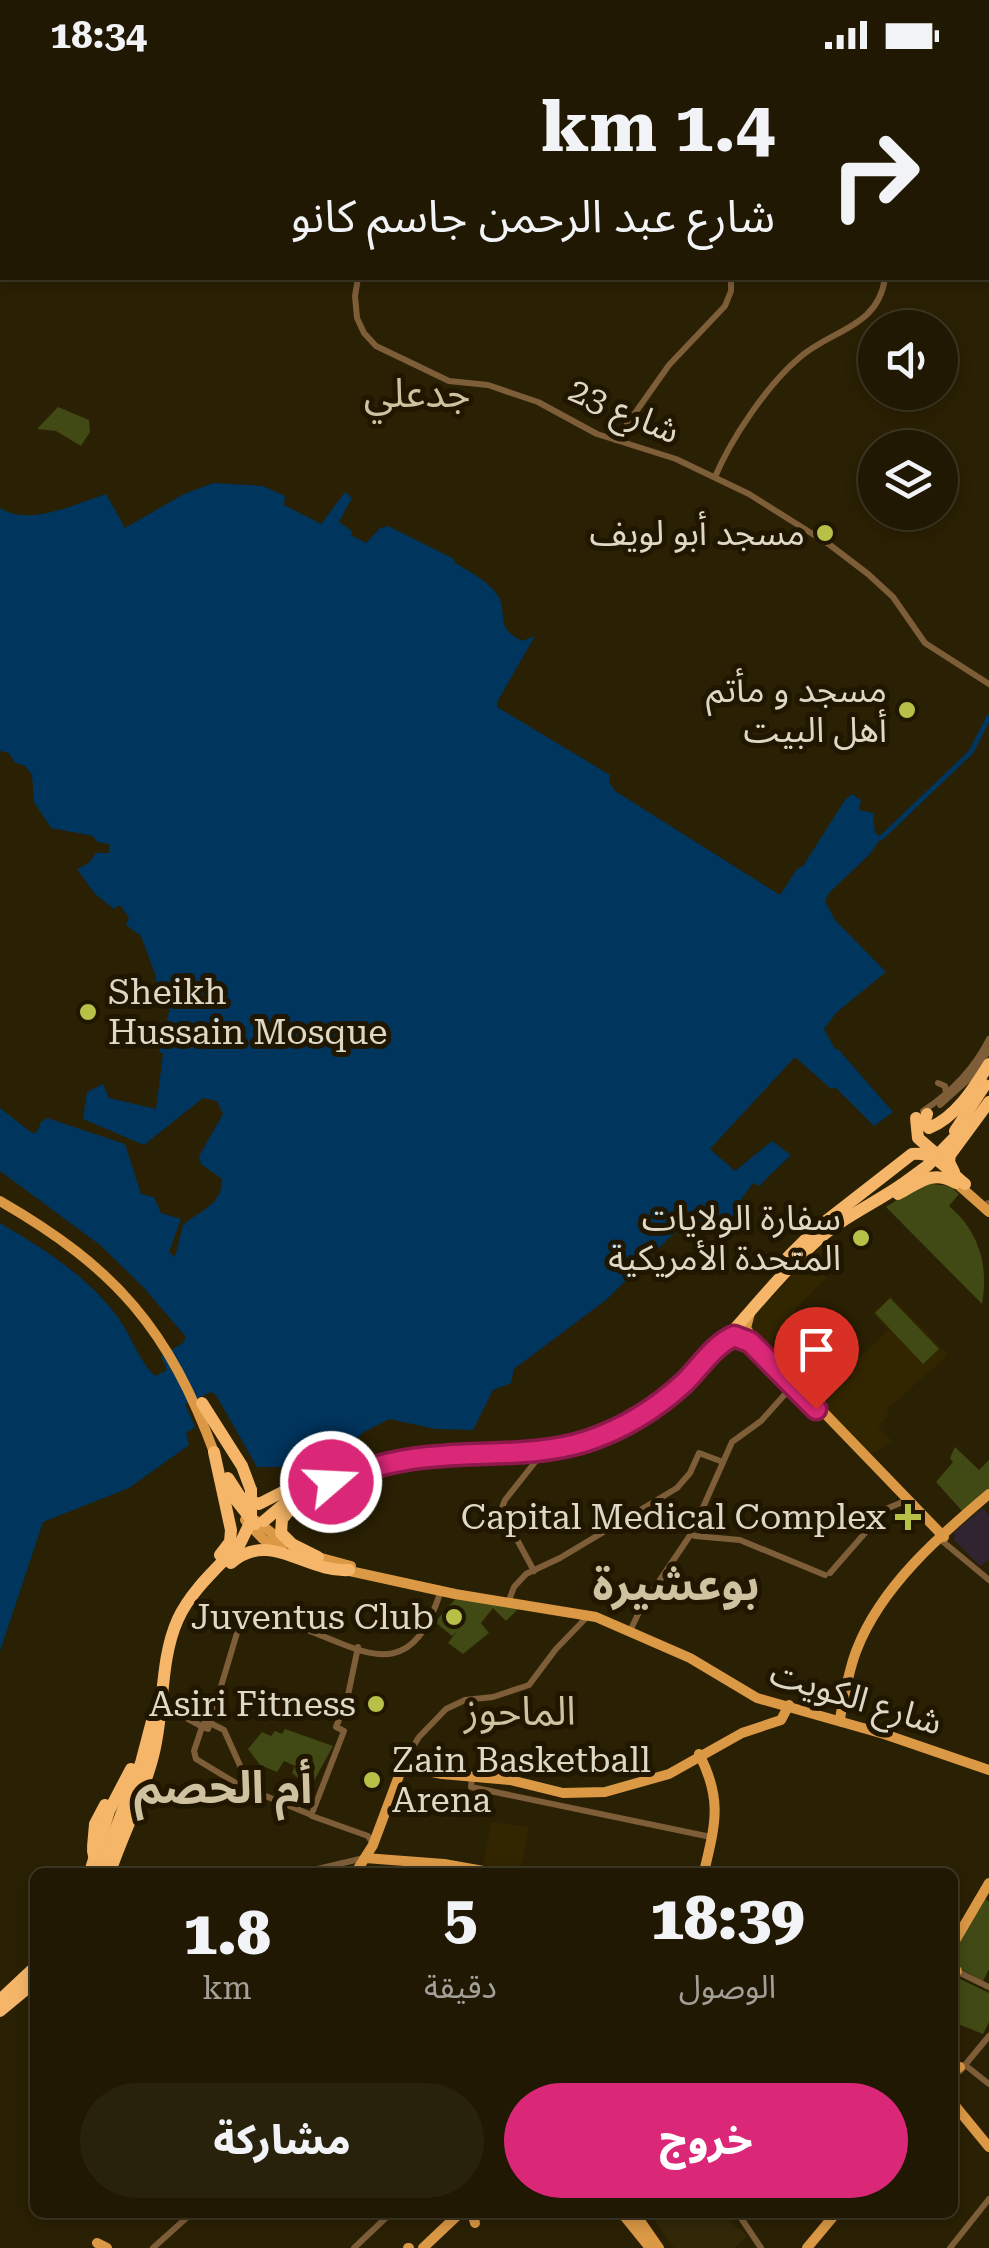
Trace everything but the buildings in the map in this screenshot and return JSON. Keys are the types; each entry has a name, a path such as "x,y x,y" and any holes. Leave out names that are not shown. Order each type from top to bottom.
{"highway":[{"path":"919,1121 929,1128 984,1061"},
{"path":"902,1160 912,1154 947,1152 989,1079"},
{"path":"220,1554 302,1486 421,1451 546,1444 614,1423 644,1407 676,1383 785,1264 834,1221 927,1166 958,1134 989,1089"},
{"path":"948,1106 944,1126 948,1134 958,1136 989,1102"},
{"path":"920,1182 930,1172 936,1132 948,1106"},
{"path":"919,1121 918,1138 959,1180"},
{"path":"896,1184 919,1121"},
{"path":"959,1180 948,1159 958,1134 972,1125"},
{"path":"156,1747 169,1637 191,1597 253,1527 324,1472 431,1456 549,1449 598,1436 645,1413 684,1382 799,1258 846,1218 896,1184 935,1176 959,1180"},
{"path":"169,1637 244,1542 253,1510 250,1484 199,1404"},
{"path":"101,1868 141,1763 169,1637 183,1596 230,1542 232,1530 214,1452"},
{"path":"228,1484 241,1498 255,1504 306,1487"},
{"path":"228,1484 253,1527 280,1546 318,1557"},
{"path":"306,1487 286,1512 280,1528 288,1541 318,1557"},
{"path":"218,1574 249,1550 267,1548 322,1567 348,1570"},
{"path":"101,1868 146,1764 162,1702"},
{"path":"102,1868 118,1851 167,1712 179,1714"},
{"path":"100,1868 109,1810 153,1715"},
{"path":"99,1868 93,1850 99,1814 132,1766"},
{"path":"0,2008 30,1973"},
{"path":"0,2008 30,1983"},
{"path":"0,2008 30,1993"}],"main road":[{"path":"959,1180 989,1203"},
{"path":"959,1180 989,1212"},
{"path":"0,1198 47,1222 106,1266 141,1303 199,1404 228,1484"},
{"path":"756,1304 748,1316 747,1330 791,1387 880,1464 892,1487 894,1504 941,1537"},
{"path":"720,1344 734,1336 744,1337 791,1387 880,1464 941,1537"},
{"path":"199,1404 228,1484"},
{"path":"840,1717 864,1642 893,1598 941,1537 989,1497"},
{"path":"253,1527 292,1555 424,1586 439,1593"},
{"path":"840,1717 853,1659 864,1634 941,1537"},
{"name":"شارع الكويت","path":"318,1557 443,1594 511,1598 589,1611 697,1657 787,1710"},
{"path":"893,1598 906,1593 907,1578"},
{"name":"شارع الكويت","path":"439,1593 511,1598 634,1628 769,1702 778,1712 840,1717 989,1769"},
{"path":"407,1764 471,1782 510,1780 557,1789 605,1789 662,1773 787,1710"},
{"path":"698,1756 718,1803 705,1868"},
{"path":"698,1756 718,1803"},
{"path":"407,1764 496,1774 557,1789"},
{"path":"363,1859 384,1821 407,1764"},
{"path":"363,1859 460,1868"},
{"path":"363,1859 438,1868"},
{"path":"958,1928 989,1879"},
{"path":"958,1935 989,1879"},
{"path":"958,2111 989,2150"},
{"path":"425,2247 463,2218"},
{"path":"634,2218 651,2248"},
{"path":"635,2218 660,2248"},
{"path":"809,2248 834,2218"},
{"path":"99,2248 99,2242 107,2248"}],"street":[{"name":"شارع 23","path":"358,280 354,304 359,323 376,346 450,382 488,385 510,392 543,404 587,429 676,459 715,478 830,545 893,597 925,643 989,686"},
{"path":"618,441 669,365 725,306 731,280"},
{"path":"715,478 738,434 784,374 803,354 871,312 879,302 884,280"},
{"name":"شارع 23","path":"862,570 890,600 922,646 989,686"},
{"path":"893,597 905,600 903,610"},
{"path":"948,1106 951,1084 984,1061 989,1040"},
{"path":"919,1121 948,1106 989,1050"},
{"path":"938,1083 944,1086 948,1106"},
{"path":"634,1628 695,1533 733,1441 757,1424 791,1387"},
{"path":"533,1568 502,1516 503,1505 530,1467 549,1449"},
{"path":"524,1452 530,1457 530,1467"},
{"path":"511,1598 520,1578 533,1568 547,1564 673,1491 690,1473 698,1453 723,1462"},
{"path":"695,1533 740,1540 825,1573 894,1504"},
{"path":"941,1537 987,1575"},
{"path":"511,1598 533,1568"},
{"path":"363,1859 312,1813 197,1760 194,1752 216,1698 234,1637 245,1620 259,1614 385,1654 398,1651 425,1624 439,1593"},
{"path":"572,1612 579,1618 577,1626"},
{"path":"407,1764 412,1748 446,1709 530,1684 547,1659 591,1616"},
{"path":"312,1813 340,1729 358,1647"},
{"path":"179,1714 224,1731 242,1781"},
{"path":"471,1782 712,1837"},
{"path":"323,1868 363,1859"},
{"path":"333,1868 363,1859"},
{"path":"958,1972 987,1987"},
{"path":"958,1973 987,1987"},
{"path":"989,2036 961,2069 989,2084"},
{"path":"951,2248 989,2200"},
{"path":"153,2248 186,2218"},
{"path":"354,2248 386,2218"},
{"path":"741,2218 761,2248"}],"shaded area":[{"path":"825,1242 840,1258 823,1274 826,1279 799,1305 767,1348 751,1332 751,1318"},
{"path":"891,1296 948,1355 886,1410 890,1415 878,1427 892,1441 869,1453 821,1404 821,1396 888,1330 873,1313"},
{"path":"983,1508 989,1515 989,1560 980,1566 954,1540 954,1532"},
{"path":"491,1822 529,1827 521,1868 483,1865"}],"green space":[{"path":"58,407 89,420 90,432 81,446 56,431 37,429"},
{"path":"923,1183 950,1186 959,1194 949,1206 968,1227 979,1250 984,1276 982,1304 886,1207"},
{"path":"890,1298 939,1349 923,1364 875,1313"},
{"path":"955,1447 979,1470 989,1460 989,1490 963,1512 936,1482 953,1462 950,1458"},
{"path":"457,1597 520,1607 506,1621 493,1608 481,1623 489,1633 463,1654 448,1643 457,1631 452,1636 435,1622"},
{"path":"285,1729 333,1746 310,1788 292,1773 295,1766 284,1761 277,1772 260,1765 248,1749 262,1732 271,1736 275,1731 282,1734"},
{"path":"982,1896 989,1902 989,1969 983,1981 958,1968 958,1938"},
{"path":"958,1978 989,1993 989,2022 983,2034 958,2024"}],"sand":[{"path":"653,2218 726,2218 748,2236 734,2248 674,2248"}],"water":[{"path":"213,483 263,486 285,496 284,505 321,524 345,492 352,498 339,522 352,531 351,535 366,543 380,528 388,526 454,559 497,594 509,632 522,641 535,636 497,707 610,775 609,782 615,791 780,895 845,800 852,794 861,800 859,810 873,813 875,832 881,838 825,901 835,920 886,972 837,1012 824,1029 835,1049 893,1112 874,1126 835,1087 831,1089 795,1057 710,1149 735,1171 772,1141 791,1155 759,1186 753,1183 739,1202 743,1206 727,1224 714,1222 702,1227 696,1221 703,1209 700,1207 692,1221 696,1228 688,1234 673,1234 606,1300 514,1369 511,1383 493,1390 473,1430 436,1429 389,1419 364,1432 336,1456 282,1467 257,1467 216,1395 211,1392 185,1404 195,1427 186,1433 189,1445 129,1488 43,1522 0,1651 0,1223 48,1253 92,1288 117,1316 155,1376 167,1370 161,1356 186,1337 100,1245 0,1171 0,1108 32,1133 47,1118 125,1144 141,1194 154,1197 161,1213 181,1219 169,1252 175,1257 183,1225 209,1206 221,1188 222,1179 201,1164 199,1156 223,1114 217,1101 203,1098 144,1145 83,1119 87,1092 103,1084 109,1098 156,1109 163,1054 159,1052 173,996 156,992 156,977 141,936 126,925 129,918 120,905 114,909 95,894 77,869 89,863 96,853 109,853 109,844 97,842 93,836 51,828 34,802 32,775 24,765 15,763 9,753 0,751 0,508 38,515 106,494 125,528 184,494"}],"waterway":[{"path":"881,838 971,752 989,717"}],"place":[{"name":"مسجد أبو لويف","path":"825,533"},
{"name":"مسجد و مأتم أهل البيت","path":"907,710"},
{"name":"Sheikh Hussain Mosque","path":"88,1012"},
{"name":"سفارة الولايات المتحدة الأمريكية","path":"861,1238"},
{"name":"Capital Medical Complex","path":"908,1517"},
{"name":"Juventus Club","path":"454,1617"},
{"name":"Asiri Fitness","path":"376,1704"},
{"name":"Zain Basketball Arena","path":"372,1780"}],"district":[{"name":"جدعلي","path":"417,393"},
{"name":"بوعشيرة","path":"676,1584"},
{"name":"الماحوز","path":"520,1711"},
{"name":"أم الحصم","path":"223,1787"}],"route":[{"path":"331,1482 366,1468 404,1460 543,1450 588,1440 656,1406 720,1344 734,1336 750,1342 816,1409"}]}
